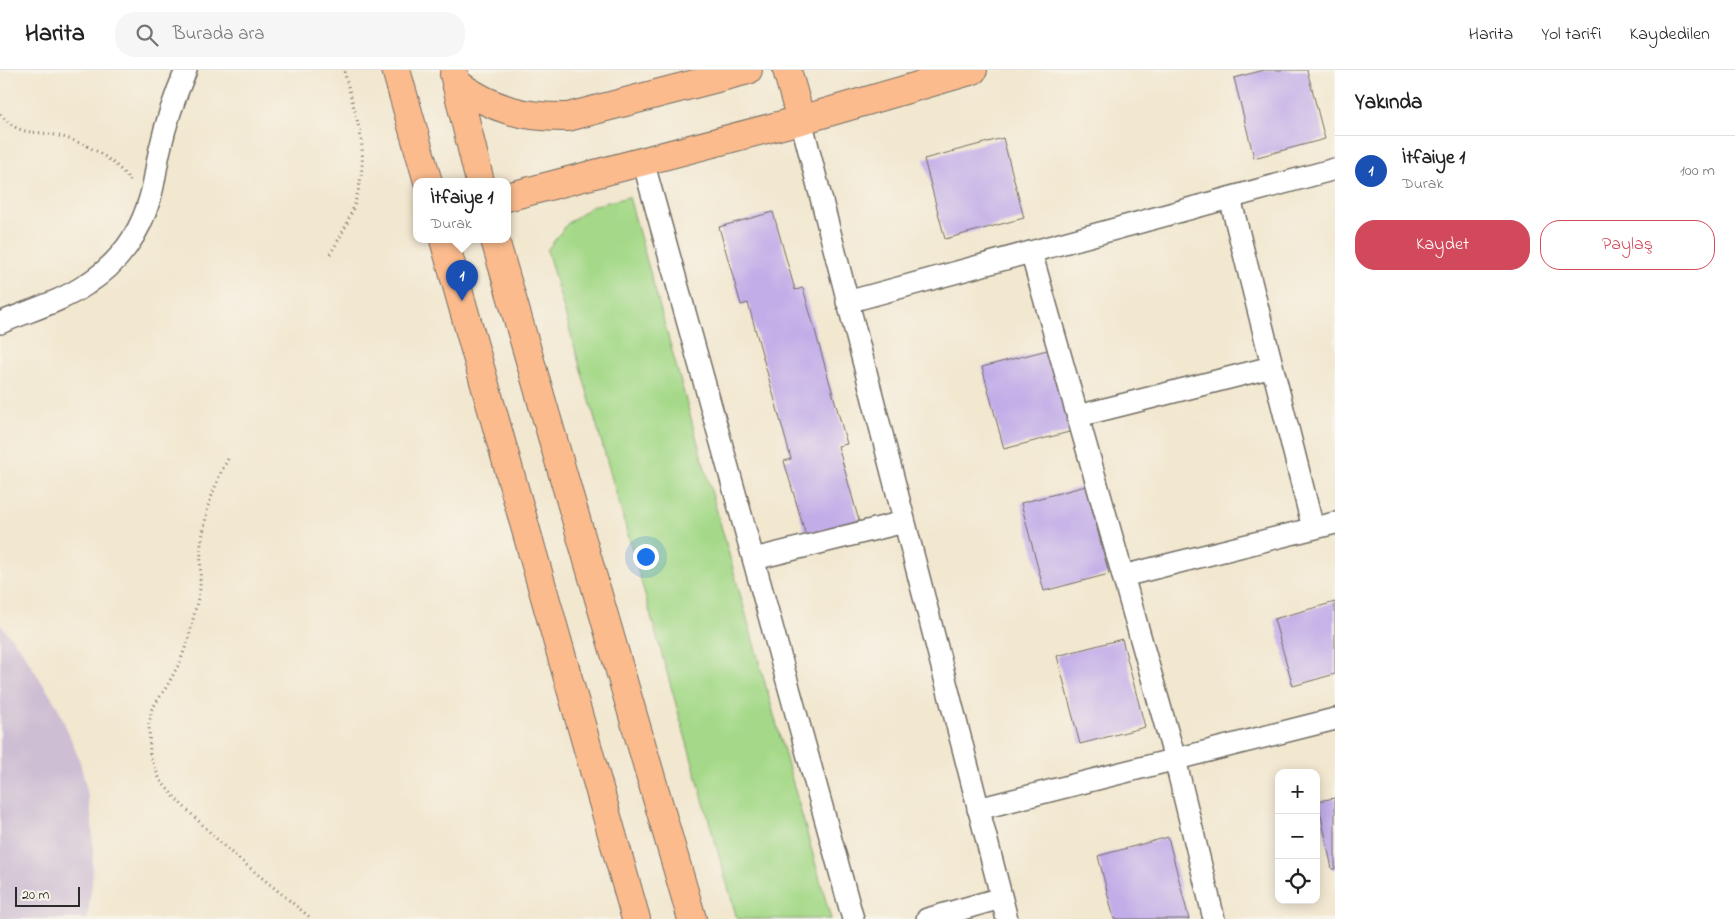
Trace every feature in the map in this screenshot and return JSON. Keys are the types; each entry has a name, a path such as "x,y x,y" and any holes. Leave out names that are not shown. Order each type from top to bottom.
{"highway":[{"path":"396,70 427,178"},
{"path":"454,77 485,101 510,112 548,118 568,117 748,70"},
{"path":"787,70 801,120"},
{"path":"511,195 801,120 957,72"},
{"path":"454,77 479,178"},
{"path":"445,243 636,919"},
{"path":"496,243 692,919"}],"street":[{"path":"0,323 68,295 85,285 101,274 128,245 145,214 166,123 186,70"},
{"path":"801,120 1007,919"},
{"path":"643,161 854,919"},
{"path":"848,302 1335,169"},
{"path":"1230,198 1313,528"},
{"path":"1031,252 1175,759 1214,919"},
{"path":"1078,416 1272,367"},
{"path":"754,559 904,522"},
{"path":"1123,576 1335,523"},
{"path":"978,809 1335,719"},
{"path":"927,919 1002,898"}],"path":[{"path":"330,254 342,236 351,215 358,194 361,175 361,138 344,70"},
{"path":"0,114 15,127 25,132 41,133 73,140 103,155 128,177 135,188 145,214"},
{"path":"228,459 208,506 201,545 200,589 190,637 180,662 152,709 149,724 150,755 160,780 177,800 227,849 312,919"}],"shaded area":[{"path":"0,624 22,651 57,706 80,762 92,821 92,884 87,919 0,919"}],"green space":[{"path":"629,197 831,919 737,919 547,250 568,223 592,206"}],"building":[{"path":"1264,70 1307,70 1325,139 1254,158 1234,78"},
{"path":"1003,138 1024,218 945,239 924,159"},
{"path":"773,212 795,290 803,288 847,444 838,446 859,521 806,536 784,461 791,459 748,303 741,305 719,227"},
{"path":"1051,349 1073,431 1004,449 982,367"},
{"path":"1086,486 1109,574 1044,591 1021,503"},
{"path":"1335,602 1335,674 1293,686 1274,619"},
{"path":"1122,639 1145,727 1080,744 1057,656"},
{"path":"1335,798 1335,869 1332,869 1320,811 1320,801"},
{"path":"1168,837 1189,919 1114,919 1098,856"}],"place":[{"name":"İtfaiye 1","path":"462,301"}]}
